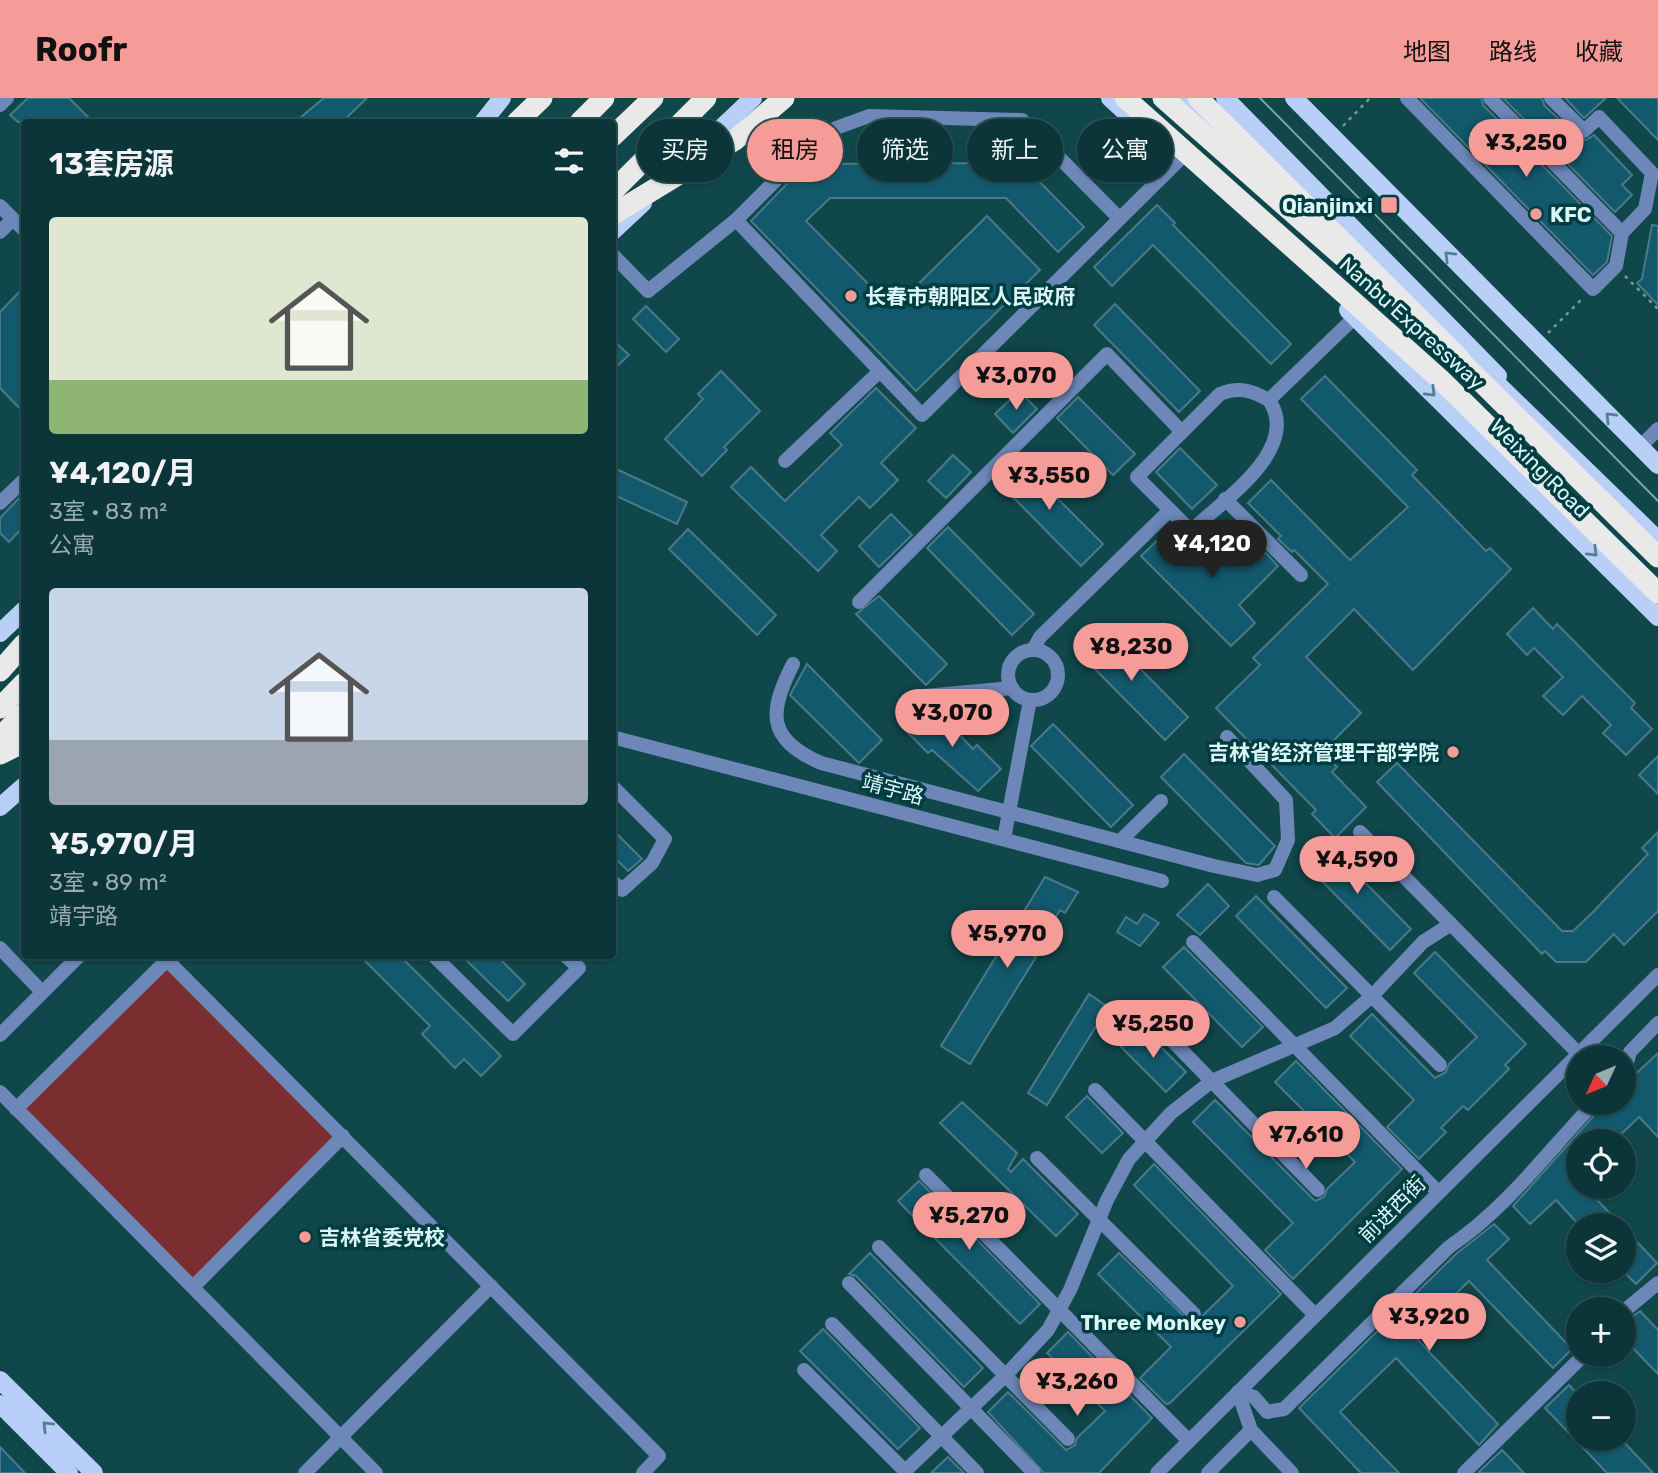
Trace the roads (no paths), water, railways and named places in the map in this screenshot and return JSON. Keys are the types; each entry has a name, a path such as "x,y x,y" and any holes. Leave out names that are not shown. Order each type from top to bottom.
{"highway":[{"path":"520,119 542,98"},
{"path":"583,119 604,98"},
{"path":"616,133 653,98"},
{"path":"616,188 706,98"},
{"path":"616,213 734,140 784,98"},
{"path":"1111,98 1142,119"},
{"name":"Nanbu Expressway","path":"1125,98 1147,119"},
{"name":"Nanbu Expressway","path":"1163,98 1460,359 1658,557"},
{"path":"1198,98 1460,359"},
{"name":"Nanbu Expressway","path":"1173,142 1440,379 1658,593"},
{"path":"0,671 21,647"},
{"path":"0,708 21,686"},
{"path":"0,737 21,716"},
{"path":"0,754 21,744"}],"main road":[{"path":"485,119 502,98"},
{"path":"616,228 753,98"},
{"name":"Weixing Road","path":"1111,98 1319,281 1658,617"},
{"name":"Weixing Road","path":"1181,98 1374,264 1658,540"},
{"path":"1225,98 1602,485"},
{"path":"1294,98 1658,465"},
{"path":"0,633 21,613"},
{"path":"0,807 21,789"},
{"path":"0,1380 93,1473"},
{"path":"0,1404 61,1470"}],"street":[{"path":"0,105 7,98"},
{"path":"1407,98 1593,289 1616,266 1622,233 1645,209 1652,173 1599,117 1584,131 1551,98"},
{"path":"1490,98 1622,233"},
{"path":"616,258 648,291 736,220 799,157 836,128 869,116 1021,121 1119,218"},
{"path":"736,220 922,415 1179,160"},
{"path":"0,206 21,227"},
{"path":"0,232 13,219"},
{"path":"1269,400 1355,317"},
{"path":"859,603 1107,354 1182,432"},
{"path":"785,461 880,371"},
{"path":"1233,389 1250,390 1269,400 1277,411 1279,427 1276,442 1266,459 1191,531 1137,477 1220,394 1233,389"},
{"path":"1640,447 1658,429"},
{"path":"0,503 21,483"},
{"path":"1225,499 1301,575"},
{"path":"1033,650 1040,637 1170,510"},
{"path":"1033,650 1053,660 1058,674 1050,694 1030,700 1012,688 1008,676 1011,663 1020,653 1033,650"},
{"path":"793,664 781,688 774,718 783,738 798,752 821,763 1257,874 1275,870 1288,841 1286,800 1227,737"},
{"path":"925,696 1012,688"},
{"path":"1004,839 1030,700"},
{"name":"靖宇路","path":"616,738 1163,881"},
{"path":"616,790 665,839 652,863 622,890 616,885"},
{"path":"1120,841 1161,801"},
{"path":"1360,832 1570,1045"},
{"path":"1274,897 1440,1065"},
{"path":"804,1370 906,1472 1005,1376 1048,1330 1129,1159 1171,1113 1212,1082 1335,1027 1372,996 1423,942 1451,925"},
{"path":"1193,942 1438,1192"},
{"path":"0,948 42,992"},
{"path":"0,1035 76,959"},
{"path":"16,1109 164,959"},
{"path":"166,959 659,1456 643,1473"},
{"path":"437,959 513,1034 579,968 569,959"},
{"name":"前进西街","path":"1586,1045 1658,975"},
{"path":"1154,1023 1318,1190"},
{"path":"1636,1046 1658,1023"},
{"name":"前进西街","path":"1157,1473 1566,1065"},
{"path":"1095,1090 1315,1315"},
{"path":"0,1092 376,1473"},
{"path":"1238,1392 1254,1398 1267,1412 1284,1409 1449,1247 1465,1237 1543,1162 1584,1115"},
{"path":"192,1287 343,1136"},
{"path":"1037,1158 1194,1314"},
{"path":"926,1175 1189,1440"},
{"path":"879,1247 1068,1439"},
{"path":"849,1283 1034,1473"},
{"path":"1636,1301 1658,1283"},
{"path":"305,1473 491,1286"},
{"path":"832,1324 977,1473"},
{"path":"1464,1473 1572,1367"},
{"path":"1238,1392 1251,1430 1292,1473"},
{"path":"1208,1473 1251,1430"}],"tram line":[{"path":"1260,98 1658,501"}],"place":[{"name":"Qianjinxi","path":"1389,205"},
{"name":"KFC","path":"1536,214"},
{"name":"长春市朝阳区人民政府","path":"851,296"},
{"name":"吉林省经济管理干部学院","path":"1453,752"},
{"name":"吉林省委党校","path":"305,1237"},
{"name":"Three Monkey","path":"1240,1322"}]}
